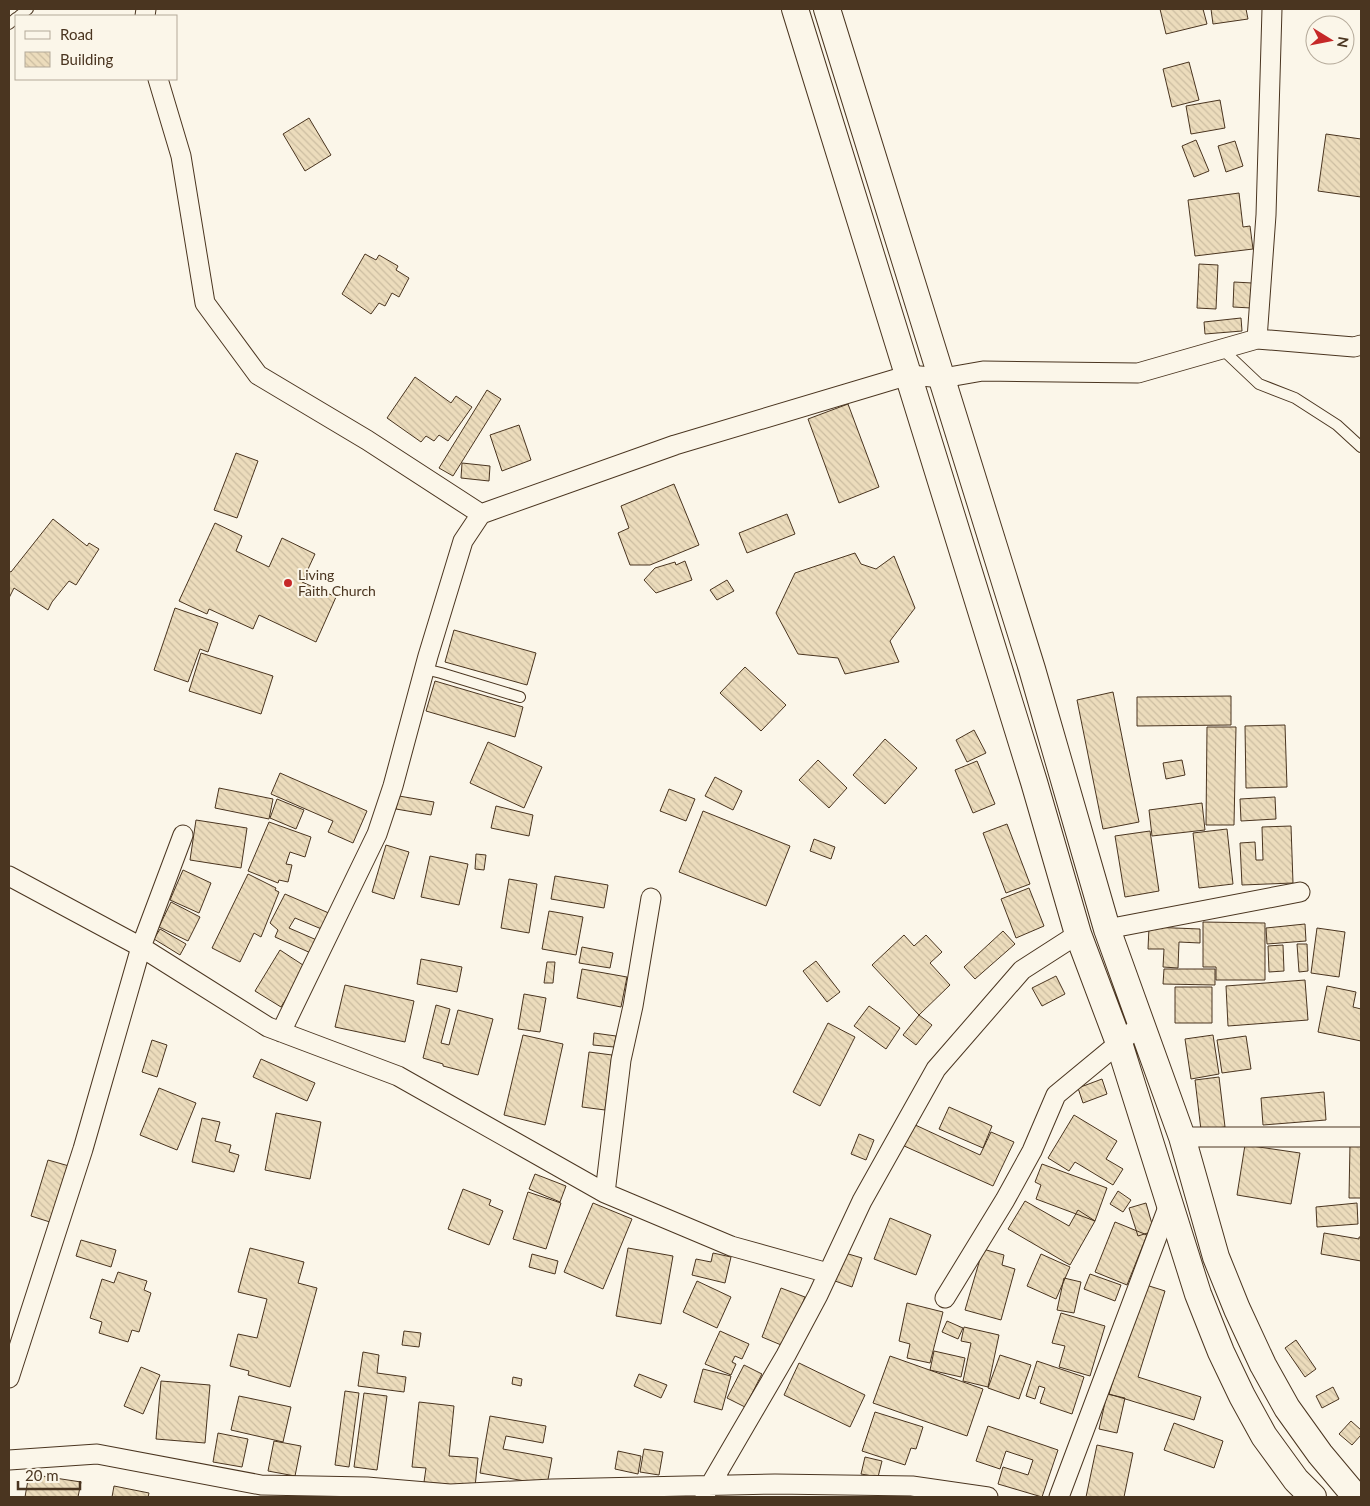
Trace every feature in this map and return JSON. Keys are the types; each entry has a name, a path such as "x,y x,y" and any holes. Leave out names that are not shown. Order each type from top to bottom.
{"main road":[{"path":"795,9 1034,782 1078,934 1119,1043 1198,1294 1221,1352 1264,1436 1296,1480 1313,1497"},
{"path":"828,9 1032,669 1107,929 1182,1137 1216,1257 1263,1365 1287,1408 1320,1454 1356,1497"}],"street":[{"path":"1257,339 1266,215 1272,9"},
{"path":"158,80 181,156 205,302 258,375 367,440 482,514"},
{"path":"281,1032 377,834 393,786 463,541 482,514 675,445 909,375 943,378 983,371 1138,373 1257,339 1354,347 1361,345"},
{"path":"9,1378 83,1149 141,947 183,835"},
{"path":"9,876 141,947 268,1026 398,1076 605,1193 731,1246 828,1273"},
{"path":"1107,929 1300,892"},
{"path":"605,1193 621,1060 633,1006 652,898"},
{"path":"706,1491 786,1355 862,1201 936,1069 1022,970 1078,934"},
{"path":"946,1298 1032,1151 1056,1095 1142,1024"},
{"path":"1182,1137 1361,1137"},
{"path":"1059,1497 1170,1202"},
{"path":"9,1460 97,1454 261,1485 276,1491 367,1487 426,1495 552,1489 706,1491 775,1484 912,1486 988,1497"}],"lane":[{"path":"1222,349 1259,384 1295,398 1337,425 1361,447"},
{"path":"425,669 441,672 520,697"}],"building":[{"path":"1160,9 1203,9 1207,24 1166,34"},
{"path":"1211,9 1246,9 1248,19 1213,24"},
{"path":"1189,62 1199,100 1172,107 1163,69"},
{"path":"1220,100 1225,128 1191,134 1186,106"},
{"path":"309,118 331,155 305,171 283,134"},
{"path":"1326,134 1361,139 1361,197 1318,191"},
{"path":"1196,140 1209,171 1194,177 1182,146"},
{"path":"1235,141 1243,166 1226,172 1218,146"},
{"path":"1239,193 1243,227 1250,226 1253,249 1195,256 1188,200"},
{"path":"365,254 376,260 379,255 398,266 396,270 409,278 399,297 392,293 385,306 379,303 371,314 342,294"},
{"path":"1199,264 1218,265 1216,309 1197,308"},
{"path":"1234,282 1252,283 1251,308 1233,307"},
{"path":"1241,318 1242,331 1205,334 1204,322"},
{"path":"415,377 451,403 456,396 472,407 448,441 439,435 434,441 426,436 421,442 387,418"},
{"path":"487,390 501,399 453,476 439,468"},
{"path":"848,404 879,487 839,503 808,419"},
{"path":"519,425 531,460 502,471 490,435"},
{"path":"236,453 258,461 237,518 214,510"},
{"path":"462,463 490,466 489,481 461,478"},
{"path":"674,484 699,545 650,565 630,565 618,533 629,528 621,506"},
{"path":"787,514 795,534 747,553 739,533"},
{"path":"53,519 87,546 89,543 99,549 76,585 69,581 48,610 14,588 9,598 9,571 11,572"},
{"path":"215,523 242,536 236,551 269,567 282,538 315,554 302,582 336,597 316,642 259,615 253,629 209,609 207,614 179,601"},
{"path":"855,553 861,564 876,569 894,556 915,608 890,641 899,662 845,674 838,658 798,654 776,613 795,573"},
{"path":"685,561 692,580 656,593 644,580 655,568 675,562 676,565"},
{"path":"727,580 734,591 717,600 710,590"},
{"path":"175,608 218,623 208,652 200,649 188,682 154,670"},
{"path":"454,630 536,653 527,685 445,662"},
{"path":"201,653 273,676 261,714 189,691"},
{"path":"745,667 786,705 761,731 720,693"},
{"path":"435,681 523,707 515,737 426,711"},
{"path":"1113,692 1139,822 1103,829 1077,700"},
{"path":"1231,696 1231,725 1137,726 1137,697"},
{"path":"1285,725 1287,787 1246,788 1245,726"},
{"path":"1207,727 1236,727 1234,825 1206,825"},
{"path":"974,730 986,753 967,762 956,740"},
{"path":"885,739 917,768 885,804 853,775"},
{"path":"488,742 542,767 524,808 470,783"},
{"path":"818,760 847,788 829,808 799,780"},
{"path":"1182,760 1185,775 1166,779 1163,763"},
{"path":"977,761 995,804 973,813 955,770"},
{"path":"280,773 367,811 353,843 328,832 333,821 271,794"},
{"path":"715,777 742,791 733,810 705,796"},
{"path":"219,788 273,799 269,819 215,808"},
{"path":"669,789 695,799 686,821 660,811"},
{"path":"399,796 434,802 431,815 396,809"},
{"path":"1275,797 1276,819 1241,821 1240,799"},
{"path":"277,799 304,810 296,829 270,818"},
{"path":"1202,803 1205,830 1152,836 1149,810"},
{"path":"496,806 533,815 529,836 491,828"},
{"path":"703,811 790,846 766,906 679,872"},
{"path":"196,820 247,828 241,868 190,860"},
{"path":"269,822 311,837 305,857 290,852 286,864 292,865 288,882 279,880 278,883 248,871"},
{"path":"1007,824 1030,884 1006,893 983,833"},
{"path":"1291,826 1293,883 1242,885 1240,843 1255,842 1256,860 1263,860 1262,827"},
{"path":"1227,829 1233,884 1199,888 1193,833"},
{"path":"1150,831 1159,891 1125,897 1115,836"},
{"path":"814,839 835,847 831,859 810,851"},
{"path":"386,845 409,852 394,899 372,892"},
{"path":"476,854 486,855 484,870 475,869"},
{"path":"430,856 468,864 459,905 421,897"},
{"path":"183,870 211,883 199,913 170,900"},
{"path":"248,874 276,888 275,890 279,892 261,937 254,933 240,962 212,948"},
{"path":"555,876 608,885 604,908 551,899"},
{"path":"509,879 537,884 529,933 501,928"},
{"path":"1029,888 1044,926 1016,938 1001,899"},
{"path":"285,894 331,914 324,930 295,918 289,928 319,941 313,954 275,937 278,930 270,923"},
{"path":"171,902 200,917 188,941 159,927"},
{"path":"549,911 583,917 576,955 542,949"},
{"path":"1203,922 1265,923 1265,980 1216,980 1216,967 1203,967"},
{"path":"1305,924 1306,941 1267,944 1266,928"},
{"path":"1149,927 1200,929 1200,943 1179,942 1178,968 1163,967 1164,949 1148,949"},
{"path":"1317,928 1345,932 1339,977 1311,973"},
{"path":"160,929 186,944 180,955 154,939"},
{"path":"1003,931 1015,944 975,979 964,967"},
{"path":"904,935 914,946 926,935 942,952 930,963 950,985 919,1015 872,965"},
{"path":"1297,944 1307,944 1308,971 1299,972"},
{"path":"1283,945 1284,971 1269,972 1268,946"},
{"path":"582,947 613,953 610,968 579,963"},
{"path":"280,950 306,967 281,1007 255,991"},
{"path":"421,959 462,967 457,992 417,984"},
{"path":"816,961 840,992 827,1002 803,971"},
{"path":"547,962 555,962 553,983 544,983"},
{"path":"582,969 627,977 621,1007 577,998"},
{"path":"1164,969 1215,969 1215,985 1163,984"},
{"path":"1056,976 1065,994 1042,1006 1032,988"},
{"path":"1305,980 1308,1020 1228,1026 1226,986"},
{"path":"345,985 414,1001 405,1042 335,1027"},
{"path":"1327,986 1356,992 1353,1007 1361,1009 1361,1041 1318,1032"},
{"path":"1175,987 1212,987 1212,1023 1175,1023"},
{"path":"524,994 546,998 540,1032 518,1029"},
{"path":"436,1005 450,1009 441,1043 449,1045 458,1010 493,1019 478,1075 443,1066 443,1064 423,1058"},
{"path":"869,1006 900,1028 886,1049 854,1026"},
{"path":"919,1015 932,1025 916,1045 903,1035"},
{"path":"828,1023 855,1037 820,1106 793,1092"},
{"path":"594,1033 616,1036 614,1047 593,1045"},
{"path":"523,1035 563,1044 545,1125 504,1115"},
{"path":"1213,1035 1219,1074 1191,1079 1185,1039"},
{"path":"1246,1036 1251,1069 1222,1073 1217,1040"},
{"path":"152,1040 167,1045 157,1077 142,1072"},
{"path":"589,1052 612,1055 605,1110 582,1107"},
{"path":"261,1059 315,1083 307,1101 253,1077"},
{"path":"1219,1077 1225,1127 1201,1130 1195,1080"},
{"path":"1102,1079 1107,1094 1083,1103 1078,1088"},
{"path":"159,1088 196,1103 177,1150 140,1135"},
{"path":"1324,1092 1326,1120 1263,1125 1261,1098"},
{"path":"949,1107 992,1126 983,1148 939,1129"},
{"path":"276,1113 321,1122 310,1179 265,1170"},
{"path":"1074,1115 1117,1141 1106,1159 1123,1169 1113,1185 1075,1162 1069,1171 1048,1158"},
{"path":"202,1118 220,1122 215,1141 231,1145 229,1152 239,1155 234,1172 192,1162"},
{"path":"911,1123 980,1155 991,1132 1014,1142 993,1186 902,1145"},
{"path":"859,1134 874,1140 866,1160 851,1154"},
{"path":"1350,1143 1361,1143 1361,1198 1349,1198"},
{"path":"1245,1145 1300,1153 1291,1204 1237,1195"},
{"path":"48,1160 69,1166 53,1223 31,1216"},
{"path":"1042,1164 1107,1188 1095,1221 1036,1199 1041,1185 1035,1182"},
{"path":"535,1174 566,1186 560,1202 529,1189"},
{"path":"463,1189 491,1200 489,1205 503,1211 489,1245 448,1229"},
{"path":"1118,1191 1131,1200 1123,1212 1110,1204"},
{"path":"528,1192 561,1203 546,1249 513,1239"},
{"path":"1025,1201 1069,1226 1078,1210 1095,1221 1070,1265 1008,1229"},
{"path":"593,1203 632,1219 603,1289 564,1272"},
{"path":"1146,1203 1154,1231 1138,1236 1129,1208"},
{"path":"1357,1203 1358,1224 1317,1227 1316,1207"},
{"path":"890,1218 931,1235 916,1275 874,1259"},
{"path":"1115,1222 1147,1235 1127,1285 1095,1272"},
{"path":"1324,1233 1359,1239 1361,1237 1361,1261 1321,1254"},
{"path":"81,1240 116,1250 111,1267 76,1256"},
{"path":"250,1248 304,1262 298,1283 317,1288 290,1387 248,1375 249,1371 230,1366 238,1334 257,1338 267,1299 238,1292"},
{"path":"628,1248 673,1256 661,1324 616,1316"},
{"path":"983,1249 1004,1255 1002,1265 1015,1269 1001,1320 965,1310"},
{"path":"713,1253 731,1257 725,1283 692,1275 696,1259 711,1262"},
{"path":"845,1253 862,1258 852,1287 835,1281"},
{"path":"532,1254 558,1261 555,1274 529,1267"},
{"path":"1041,1254 1070,1267 1056,1299 1027,1286"},
{"path":"118,1272 147,1281 144,1290 151,1293 139,1332 132,1330 128,1342 99,1333 102,1322 90,1318 102,1279 114,1283"},
{"path":"1090,1274 1121,1285 1115,1301 1084,1289"},
{"path":"1064,1278 1081,1282 1074,1313 1057,1310"},
{"path":"697,1281 731,1297 717,1328 683,1312"},
{"path":"1143,1284 1165,1291 1138,1377 1201,1397 1194,1420 1109,1394"},
{"path":"781,1288 805,1297 786,1347 762,1337"},
{"path":"907,1303 943,1312 930,1363 907,1358 910,1344 899,1341"},
{"path":"1061,1313 1105,1326 1090,1376 1059,1367 1065,1346 1052,1343"},
{"path":"947,1321 963,1328 958,1339 942,1332"},
{"path":"964,1327 999,1335 988,1387 963,1381 971,1343 961,1341"},
{"path":"404,1331 421,1333 419,1347 402,1345"},
{"path":"720,1331 749,1344 742,1359 735,1356 732,1362 736,1364 731,1375 705,1364"},
{"path":"1296,1340 1316,1369 1305,1377 1285,1348"},
{"path":"934,1351 965,1358 961,1377 930,1370"},
{"path":"363,1352 379,1355 377,1373 406,1377 404,1392 358,1386"},
{"path":"1000,1355 1031,1365 1019,1399 988,1388"},
{"path":"890,1356 983,1389 967,1436 873,1403"},
{"path":"1037,1361 1084,1377 1072,1414 1040,1403 1045,1388 1039,1386 1035,1399 1026,1396"},
{"path":"799,1363 865,1395 850,1427 784,1395"},
{"path":"744,1365 762,1374 745,1407 727,1398"},
{"path":"141,1367 160,1375 143,1414 124,1406"},
{"path":"703,1369 731,1376 722,1410 694,1402"},
{"path":"639,1374 667,1385 661,1398 634,1386"},
{"path":"513,1377 522,1379 521,1386 512,1384"},
{"path":"161,1381 210,1385 205,1443 156,1439"},
{"path":"1333,1387 1339,1399 1322,1408 1316,1396"},
{"path":"345,1391 359,1393 349,1467 335,1465"},
{"path":"364,1393 387,1396 377,1470 354,1467"},
{"path":"1107,1394 1125,1398 1117,1433 1099,1429"},
{"path":"239,1396 291,1407 283,1442 231,1430"},
{"path":"419,1402 454,1406 449,1456 478,1458 475,1487 424,1482 426,1468 412,1467"},
{"path":"875,1412 923,1427 916,1449 911,1448 905,1465 862,1451"},
{"path":"490,1416 546,1426 543,1443 506,1436 503,1449 552,1458 547,1485 480,1473"},
{"path":"1351,1421 1361,1430 1361,1435 1352,1445 1339,1434"},
{"path":"1174,1423 1223,1441 1214,1468 1164,1450"},
{"path":"988,1426 1058,1450 1042,1497 998,1484 1003,1467 1028,1475 1033,1460 1006,1451 1000,1469 976,1461"},
{"path":"218,1433 248,1439 242,1467 213,1462"},
{"path":"274,1441 301,1446 295,1476 268,1471"},
{"path":"1097,1445 1133,1453 1124,1497 1086,1497"},
{"path":"644,1449 663,1452 659,1475 640,1472"},
{"path":"618,1451 641,1456 638,1474 615,1469"},
{"path":"865,1457 882,1461 878,1477 861,1474"},
{"path":"29,1474 81,1482 78,1497 25,1497"},
{"path":"114,1486 149,1493 148,1497 112,1497"}],"place":[{"name":"Living Faith Church","path":"288,583"}]}
